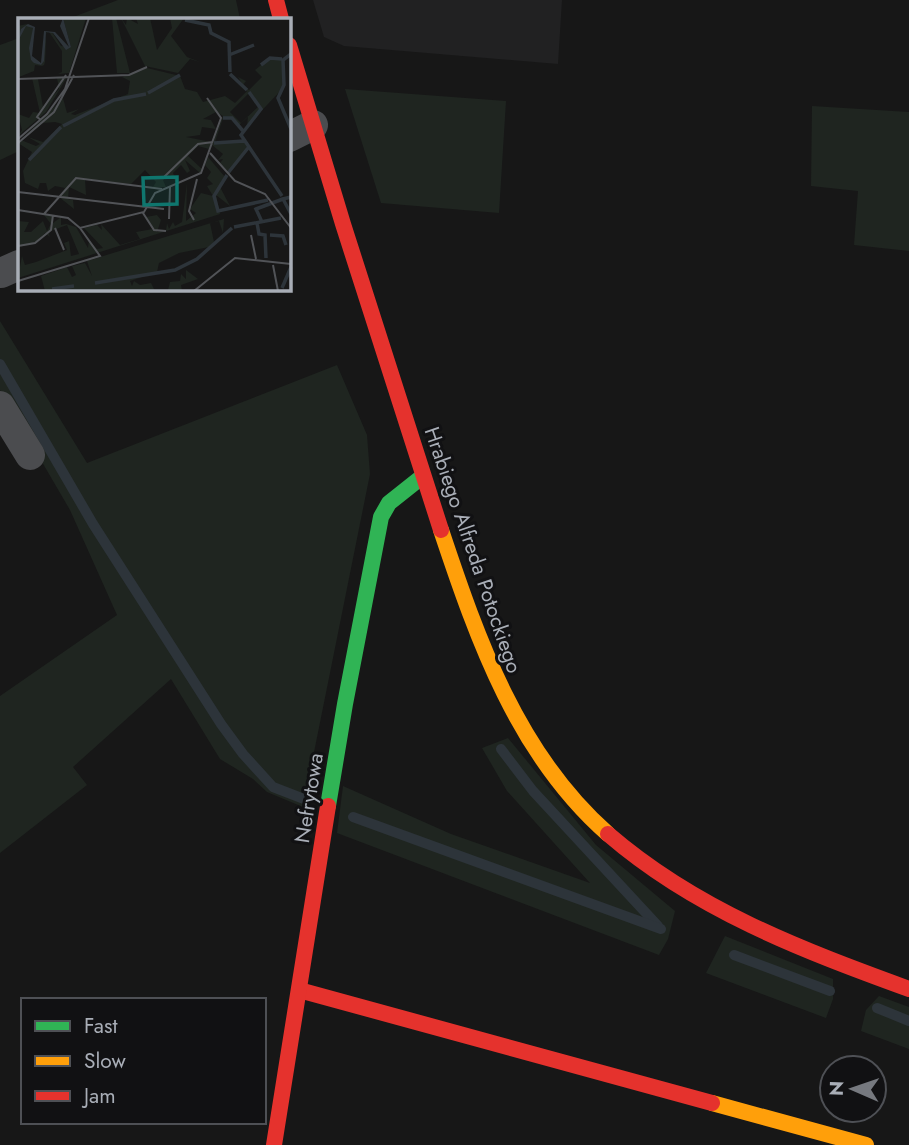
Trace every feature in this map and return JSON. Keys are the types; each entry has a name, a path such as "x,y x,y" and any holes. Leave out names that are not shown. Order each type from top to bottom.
{"street":[{"path":"275,0 281,18"},
{"name":"Hrabiego Alfreda Potockiego","path":"290,52 301,131 474,628 497,683 528,739 561,786 598,825 703,903 746,926 909,989"},
{"path":"1,273 18,265"},
{"path":"0,406 30,455"},
{"name":"Nefrytowa","path":"274,1145 345,704 381,517 389,503 423,476"},
{"path":"299,990 866,1145"}],"shaded area":[{"path":"118,0 236,0 240,18 71,18"},
{"path":"313,0 562,0 558,64 344,46 324,37"},
{"path":"18,38 18,151 0,160 0,45"},
{"path":"345,89 506,101 499,213 381,203"},
{"path":"812,106 909,112 909,251 854,245 858,191 811,186"},
{"path":"0,321 87,463 337,365 367,435 370,474 303,807 267,792 253,779 220,759 171,679 73,767 87,785 0,853 0,696 117,615 70,510 0,390"},
{"path":"508,738 596,845 675,911 668,939 659,955 337,833 343,786 451,834 590,883 507,791 482,748"},
{"path":"725,936 833,979 833,999 826,1018 706,973"},
{"path":"879,996 909,1007 909,1049 861,1031 866,1010"}],"waterway":[{"path":"0,364 93,524 221,724 243,754 273,787 304,799"},
{"path":"501,749 533,791 658,926"},
{"path":"353,817 661,929"},
{"path":"734,955 830,991"},
{"path":"877,1008 909,1021"}],"traffic: fast":[{"path":"328,806 381,517 389,503 423,476"}],"traffic: slow":[{"path":"441,530 486,654 525,732 549,769 577,803 608,834"},
{"path":"712,1103 866,1145"}],"traffic: jam":[{"path":"276,0 281,18"},
{"path":"290,48 441,530"},
{"path":"274,1145 328,806"},
{"path":"608,834 677,885 714,906 790,943 909,989"},
{"path":"299,990 712,1103"}]}
